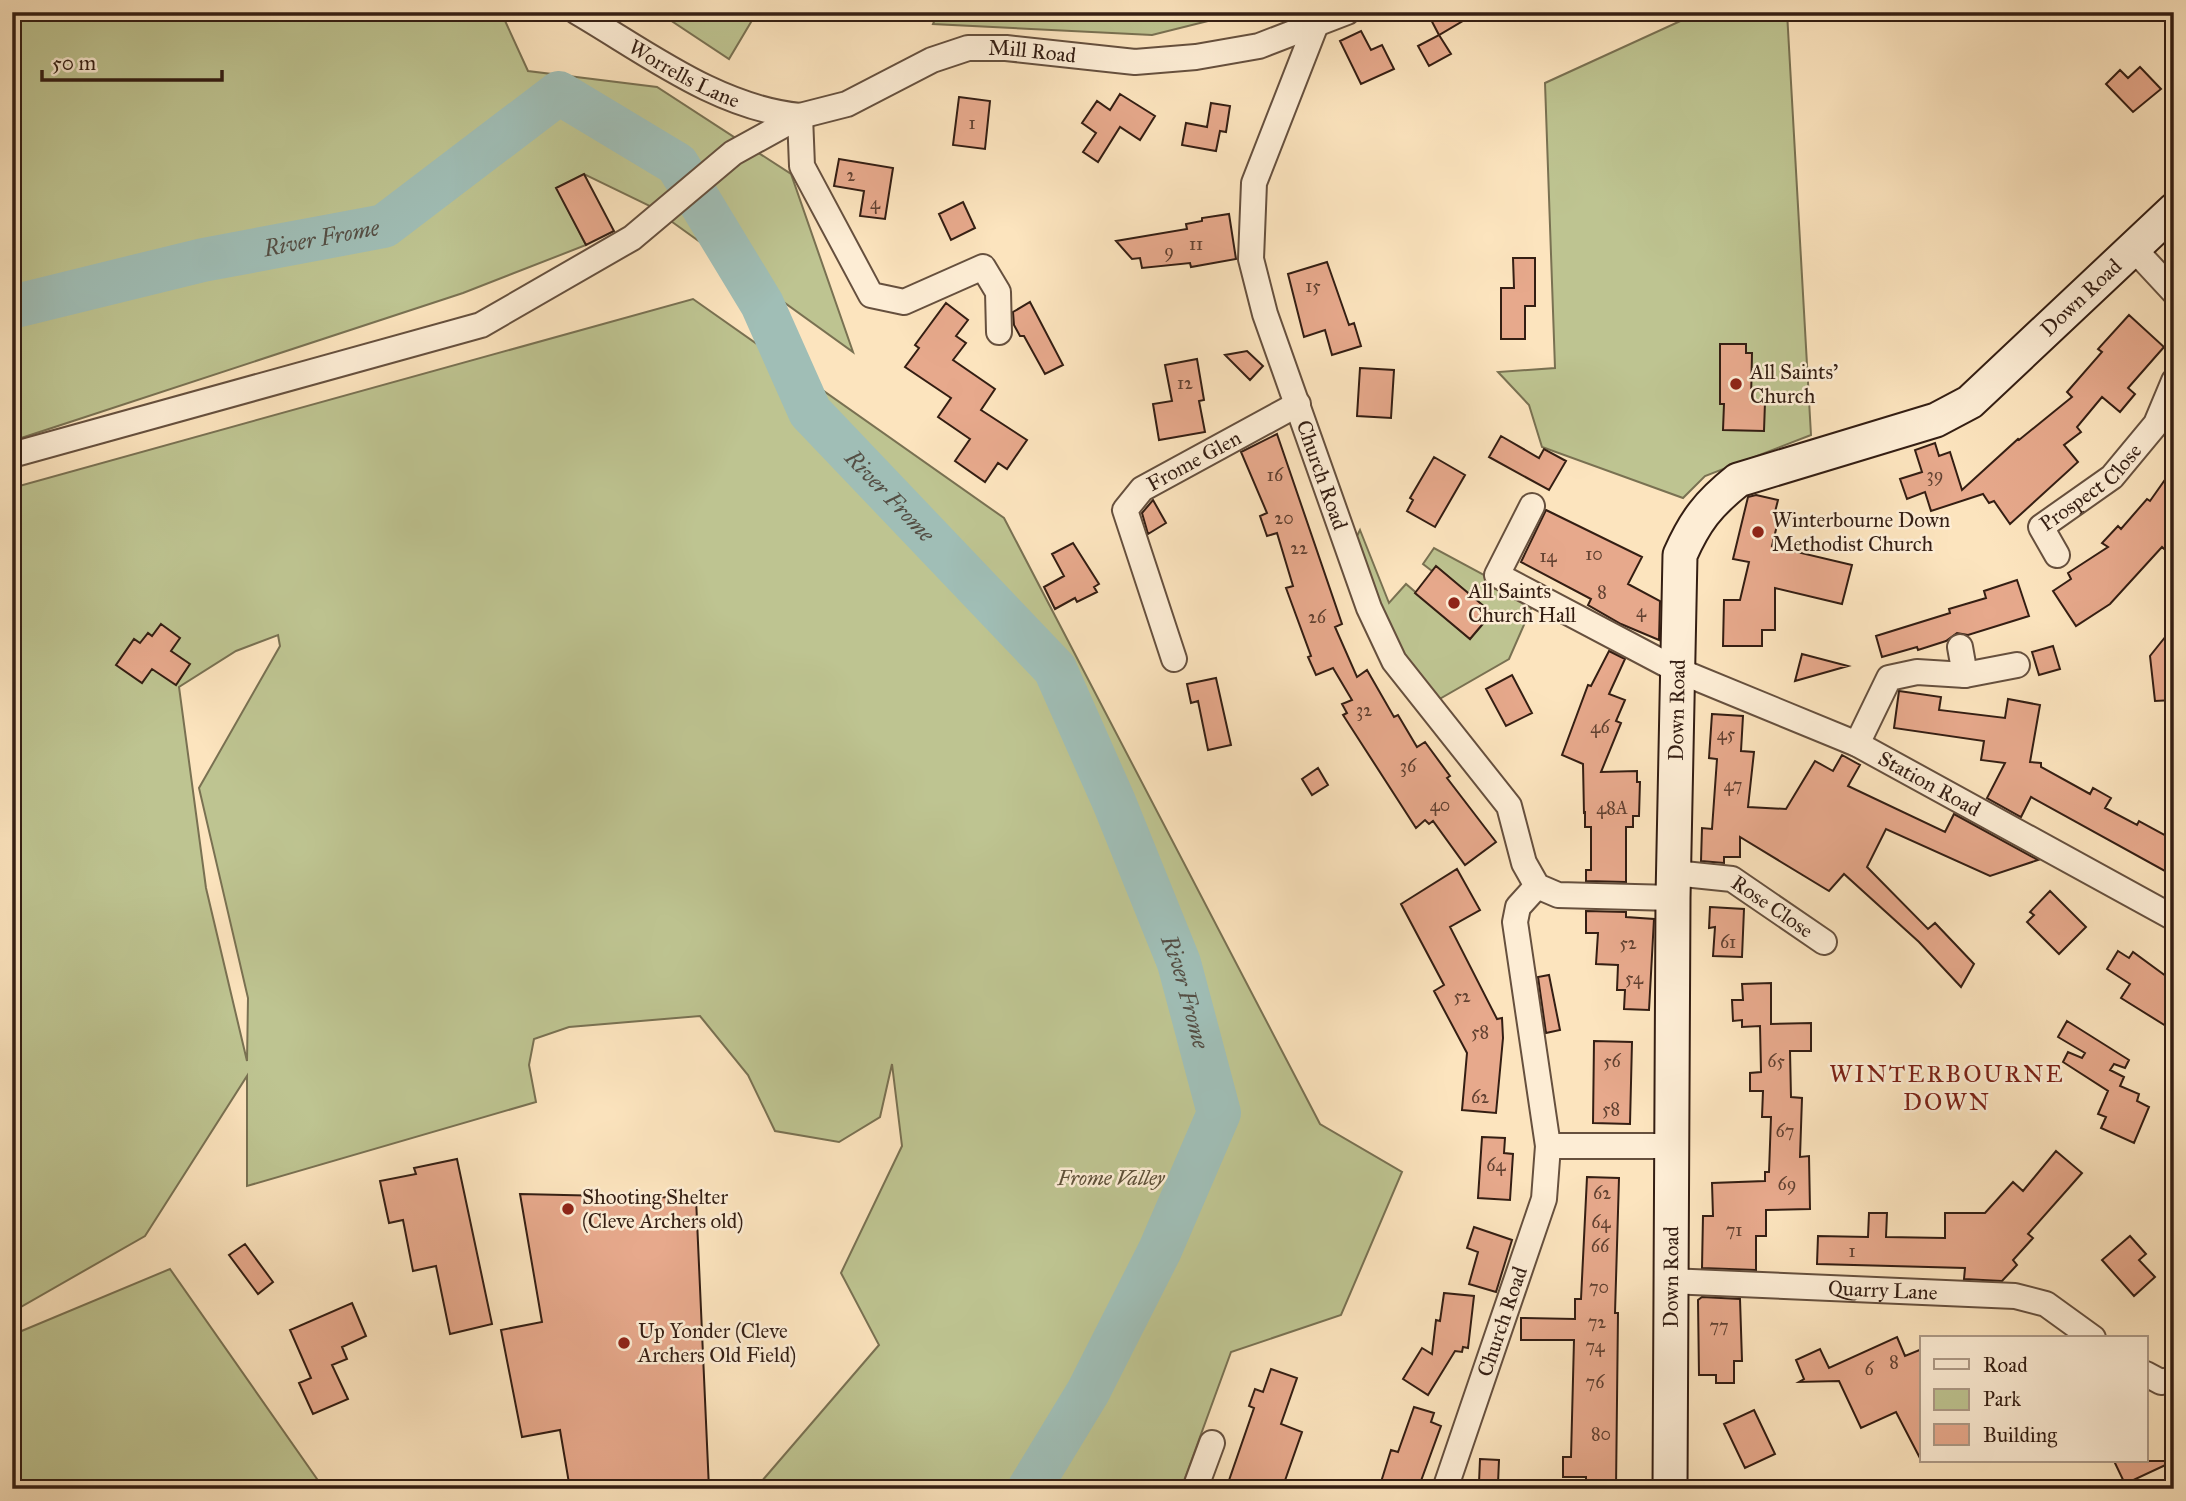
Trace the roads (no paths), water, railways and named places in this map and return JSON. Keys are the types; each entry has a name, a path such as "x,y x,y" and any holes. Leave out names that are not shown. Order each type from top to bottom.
{"street":[{"name":"Worrells Lane","path":"577,12 727,99 766,113 800,116"},
{"name":"Mill Road","path":"12,455 481,325 632,238 733,153 800,116 847,104 932,60 968,48 1006,48 1135,62 1196,57 1259,46 1315,27 1347,12"},
{"name":"Church Road","path":"1315,27 1254,183 1251,258 1265,314 1369,608 1394,661 1509,806 1524,863 1537,886 1518,907 1515,922 1548,1146 1544,1199 1450,1488"},
{"path":"800,116 802,166 872,295 904,302 983,267 998,292 999,332"},
{"name":"Down Road","path":"1670,1489 1670,1146 1680,555 1695,523 1713,500 1738,480 1936,420 1970,402 2174,210"},
{"path":"2134,249 2174,292"},
{"name":"Prospect Close","path":"2057,555 2041,527 2112,477 2156,424 2174,381"},
{"name":"Frome Glen","path":"1174,659 1125,510 1142,489 1298,404"},
{"name":"Station Road","path":"1532,506 1497,575 1677,670 1857,744 2174,918"},
{"path":"1960,647 1965,675"},
{"path":"1857,744 1889,678 1917,672 1965,675 2017,665"},
{"name":"Rose Close","path":"1674,886 1732,879 1824,942"},
{"path":"1537,886 1558,895 1674,886"},
{"path":"1548,1146 1670,1146"},
{"name":"Quarry Lane","path":"1670,1281 2015,1296 2046,1304 2086,1336"},
{"path":"2148,1375 2161,1382 2174,1379"},
{"path":"1195,1489 1212,1443"}],"waterway":[{"name":"River Frome","path":"12,307 203,260 384,226 559,93 677,164 762,304 810,412 1055,669 1114,802 1179,963 1219,1113 1160,1250 1088,1392 1029,1489"}],"place":[{"name":"All Saints' Church","path":"1736,384"},
{"name":"Winterbourne Down Methodist Church","path":"1758,532"},
{"name":"All Saints Church Hall","path":"1454,603"},
{"name":"Shooting Shelter (Cleve Archers old)","path":"568,1209"},
{"name":"Up Yonder (Cleve Archers Old Field)","path":"624,1343"}],"district":[{"name":"WINTERBOURNE DOWN","path":"1947,1088"}],"park label":[{"name":"Frome Valley","path":"1111,1178"}]}
